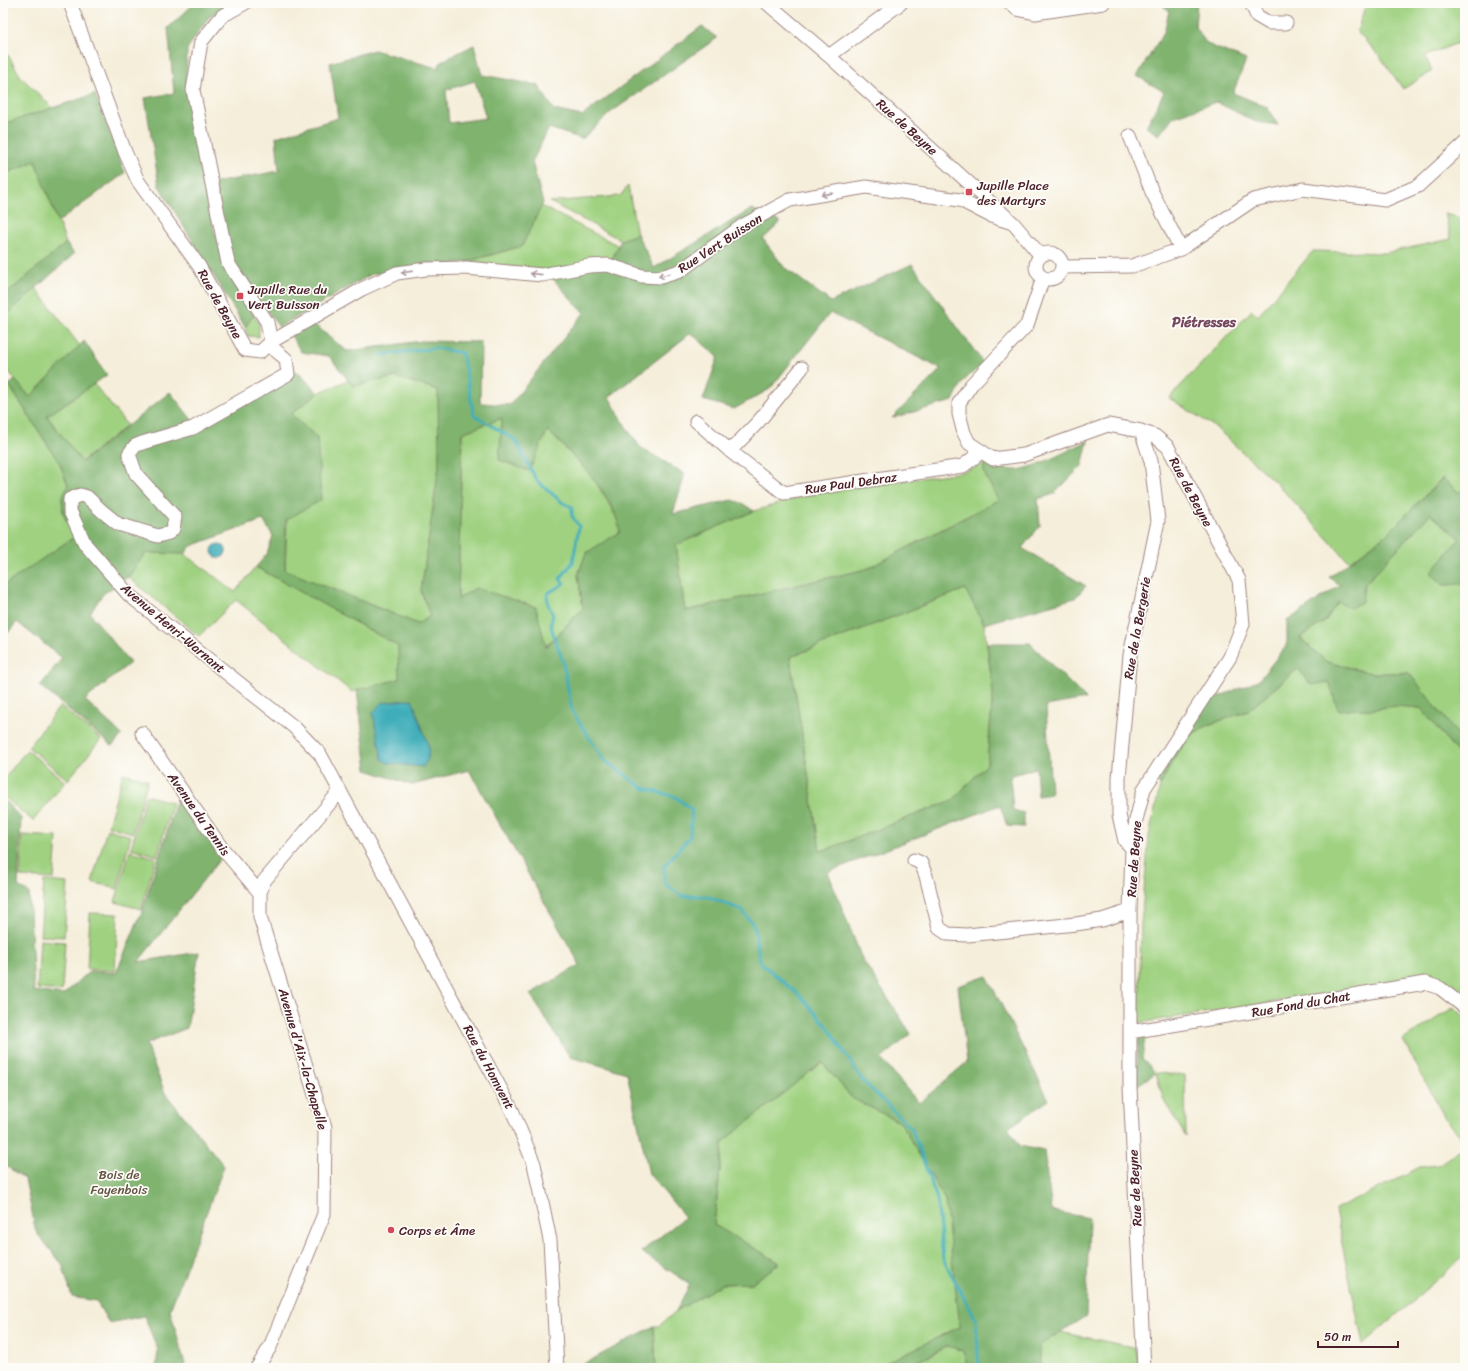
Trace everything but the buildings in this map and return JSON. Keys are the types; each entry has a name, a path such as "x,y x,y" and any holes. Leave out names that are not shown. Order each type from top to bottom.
{"street":[{"name":"Rue de Beyne","path":"70,3 125,152 138,181 198,266 245,350 260,352 270,343 267,322 228,262 193,90 201,42 222,16 245,3"},
{"name":"Rue de Beyne","path":"767,3 829,56 1013,223 1041,256"},
{"path":"829,56 901,3"},
{"path":"1010,3 1017,9 1035,13 1103,3"},
{"path":"1253,3 1252,5 1257,16 1269,23 1286,23"},
{"path":"1130,136 1152,192 1182,249"},
{"path":"1062,267 1132,266 1182,249 1253,200 1303,190 1385,200 1418,186 1465,143"},
{"name":"Rue Vert Buisson","path":"270,343 362,289 397,273 466,268 542,275 589,266 608,265 642,276 661,277 680,270 742,226 790,200 866,187 960,200 991,216 1013,223"},
{"path":"1044,253 1056,254 1063,263 1062,267 1060,275 1049,279 1043,278 1038,274 1036,262 1044,253"},
{"name":"Rue de Beyne","path":"1043,278 1027,326 972,385 959,403 959,414 964,433 969,443 993,459 1024,455 1108,424 1141,431 1155,436 1168,447 1239,580 1242,624 1230,657 1144,789 1136,820 1132,848 1130,911 1130,1087 1144,1368"},
{"name":"Avenue Henri-Warnant","path":"270,343 286,359 288,374 193,428 142,443 135,446 129,454 136,474 175,517 172,529 169,533 158,536 118,524 88,497 80,495 70,499 70,511 85,544 129,595 294,727 320,754 340,791"},
{"path":"730,451 759,421 802,368"},
{"name":"Rue Paul Debraz","path":"696,421 730,451 784,493 963,466 981,452"},
{"name":"Rue de la Bergerie","path":"1132,848 1125,841 1119,815 1119,778 1130,655 1158,521 1151,461 1141,431"},
{"name":"Avenue du Tennis","path":"142,733 221,847 260,893"},
{"name":"Avenue d'Aix-la-Chapelle","path":"257,1368 270,1347 324,1214 325,1159 325,1127 260,917 260,893 264,881 340,791"},
{"name":"Rue du Homvent","path":"340,791 512,1110 534,1164 550,1240 557,1368"},
{"name":"Rue de Beyne","path":"914,860 921,864 926,876 939,928 948,934 966,935 1076,924 1102,920 1130,911"},
{"name":"Rue Fond du Chat","path":"1130,1032 1425,983 1440,988 1456,1002 1463,1006 1465,1005"}],"green space":[{"path":"195,3 232,3 209,17 187,49 186,88 214,229 227,270 254,315 245,327 159,186 145,98 174,93 168,28"},
{"path":"1160,3 1197,3 1195,27 1207,44 1246,60 1233,93 1267,107 1278,125 1256,122 1216,102 1173,117 1159,135 1146,127 1164,92 1137,76 1164,32 1169,11"},
{"path":"1366,3 1465,3 1465,40 1425,56 1432,71 1403,89 1379,55 1357,32"},
{"path":"702,26 717,38 610,113 582,139 549,128 532,162 543,203 522,246 466,262 372,274 279,327 232,263 214,183 279,171 276,137 338,118 330,63 374,50 437,68 442,61 474,45 482,75 538,85 554,110 582,116","holes":["475,81 486,118 449,123 446,90"]},
{"path":"8,55 21,77 53,108 3,124 3,58"},
{"path":"95,94 125,173 58,222 35,161 3,175 3,124"},
{"path":"35,161 66,243 3,297 3,175"},
{"path":"628,186 637,234 621,240 550,202 620,196"},
{"path":"541,206 619,246 611,261 545,270 466,262 522,246"},
{"path":"752,209 781,222 763,239 784,267 831,302 912,264 984,364 973,372 959,388 953,401 892,418 941,369 830,313 770,389 734,409 703,400 718,357 691,333 609,397 626,427 640,447 685,474 673,514 732,500 742,503 754,511 676,545 685,611 867,569 998,500 984,473 984,464 992,464 1013,470 1021,469 1040,463 1088,441 1082,466 1054,494 1038,499 1040,526 1022,548 1086,586 1075,598 984,624 965,589 790,657 820,851 953,800 987,764 993,692 987,643 1030,643 1086,699 1046,706 1051,794 1038,796 1036,768 1010,776 1013,810 1024,813 1024,827 1007,826 1000,805 828,872 862,959 911,1034 881,1059 919,1103 967,1062 958,986 987,976 1049,1100 1008,1128 1020,1146 1044,1151 1052,1211 1089,1218 1086,1316 1040,1345 1040,1368 968,1368 963,1351 948,1346 904,1368 875,1368 960,1327 945,1200 901,1123 852,1098 822,1062 723,1142 714,1225 780,1263 752,1283 722,1284 676,1311 690,1284 641,1252 685,1217 649,1174 627,1073 570,1057 530,994 580,965 469,770 412,785 367,770 357,690 399,679 398,646 256,567 267,554 273,536 263,520 191,546 185,554 146,553 128,577 103,594 90,613 130,663 85,700 122,735 112,746 40,686 62,658 17,622 3,639 3,586 74,537 63,513 62,497 68,485 60,464 9,385 15,380 30,397 84,341 107,375 47,416 82,462 170,392 197,426 297,371 318,393 291,414 317,438 321,500 286,520 285,570 418,624 430,616 421,591 439,466 438,390 395,377 353,386 329,356 301,352 289,332 311,322 347,351 422,341 481,342 480,403 510,405 584,313 545,270 611,261 621,240 637,234 654,268","holes":["502,418 499,460 529,471 548,430 592,477 610,503 620,532 586,553 578,575 583,608 546,647 536,607 476,588 458,599 462,433"]},
{"path":"1445,214 1465,219 1465,487 1460,493 1442,478 1385,536 1349,562 1275,482 1215,427 1169,398 1252,310 1258,316 1313,251 1385,253 1451,239"},
{"path":"66,243 74,254 3,318 3,297"},
{"path":"36,288 80,346 30,397 3,363 3,318"},
{"path":"254,315 259,324 259,337 248,336 245,327"},
{"path":"3,376 60,464 68,485 62,497 63,512 74,537 3,586"},
{"path":"395,377 438,390 439,466 421,591 430,616 418,624 285,570 291,414 318,393 348,380 353,386"},
{"path":"94,384 127,425 81,462 47,416"},
{"path":"502,418 547,430 593,477 617,518 620,532 586,553 578,575 583,608 545,647 476,588 458,599 462,433"},
{"path":"984,464 984,473 998,500 867,569 685,611 676,545 754,511 814,493 962,472"},
{"path":"1443,478 1459,493 1465,487 1465,584 1443,585 1431,572 1460,538 1430,514 1364,585 1362,602 1350,608 1338,602 1325,621 1300,638 1327,662 1371,673 1409,673 1465,744 1465,762 1421,708 1396,706 1373,709 1338,710 1329,682 1311,685 1298,668 1248,711 1208,725 1191,735 1174,758 1160,786 1154,777 1210,700 1258,681 1287,645 1287,621 1340,585 1329,577 1385,536"},
{"path":"1430,514 1460,538 1443,585 1465,584 1465,744 1409,673 1371,673 1327,662 1300,638 1325,621 1338,602 1364,585"},
{"path":"145,553 185,554 235,592 256,567 398,646 400,679 352,692 236,600 199,636 128,577"},
{"path":"965,589 984,624 993,692 987,764 953,800 820,851 790,657"},
{"path":"1299,668 1329,682 1373,709 1396,706 1421,708 1465,762 1465,781 1463,788 1465,789 1465,998 1455,994 1439,983 1339,992 1139,1023 1141,924 1149,836 1160,786 1174,758 1191,735 1208,725 1248,711"},
{"path":"60,706 101,739 68,780 28,747"},
{"path":"27,750 65,782 33,821 3,796 3,780"},
{"path":"123,773 148,780 133,833 108,826"},
{"name":"Bois de Fayenbois","path":"180,790 224,854 138,962 199,952 187,1028 146,1044 165,1093 224,1166 170,1310 186,1368 156,1368 158,1350 144,1316 109,1323 96,1301 72,1297 62,1264 36,1232 25,1179 3,1164 3,799 21,818 18,886 29,893 34,991 63,995 90,971 116,973 142,911"},
{"path":"146,795 173,803 157,856 131,848"},
{"path":"107,829 131,836 117,889 92,882"},
{"path":"22,835 57,837 54,879 20,877"},
{"path":"130,851 156,858 141,909 115,902"},
{"path":"44,881 68,883 64,937 40,936"},
{"path":"90,913 118,914 115,971 87,969"},
{"path":"40,940 65,942 62,991 37,989"},
{"path":"1454,1007 1465,1017 1465,1143 1446,1120 1403,1040"},
{"path":"1146,1033 1142,1058 1156,1073 1136,1086 1139,1034"},
{"path":"822,1062 852,1098 901,1123 945,1200 961,1326 877,1368 656,1368 654,1326 659,1326 676,1311 722,1284 752,1283 780,1263 714,1225 723,1142"},
{"path":"1156,1073 1185,1075 1186,1137 1164,1101"},
{"path":"1465,1146 1465,1255 1363,1344 1335,1210 1420,1167 1438,1165"},
{"path":"654,1326 656,1368 576,1368"},
{"path":"1060,1332 1137,1348 1138,1368 1040,1368 1040,1345"},
{"path":"948,1346 963,1351 968,1368 904,1368"}],"water":[{"path":"216,544 222,544 226,548 226,554 222,558 216,558 212,554 212,548"},
{"path":"412,699 429,747 428,759 423,767 387,763 382,759 373,713 381,703"}],"waterway":[{"path":"381,355 436,348 462,353 474,415 515,440 537,481 563,503 572,507 572,516 579,526 573,562 560,579 564,583 547,595 548,604 553,615 551,622 552,630 563,662 572,711 603,759 643,788 676,797 692,810 690,837 664,866 665,884 682,896 706,896 742,910 754,926 760,962 800,996 827,1026 863,1081 912,1129 937,1199 943,1259 976,1320 979,1368"}],"place":[{"name":"Jupille Place des Martyrs","path":"969,192"},
{"name":"Jupille Rue du Vert Buisson","path":"240,296"},
{"name":"Corps et Âme","path":"391,1230"}],"district":[{"name":"Piétresses","path":"1204,322"}]}
